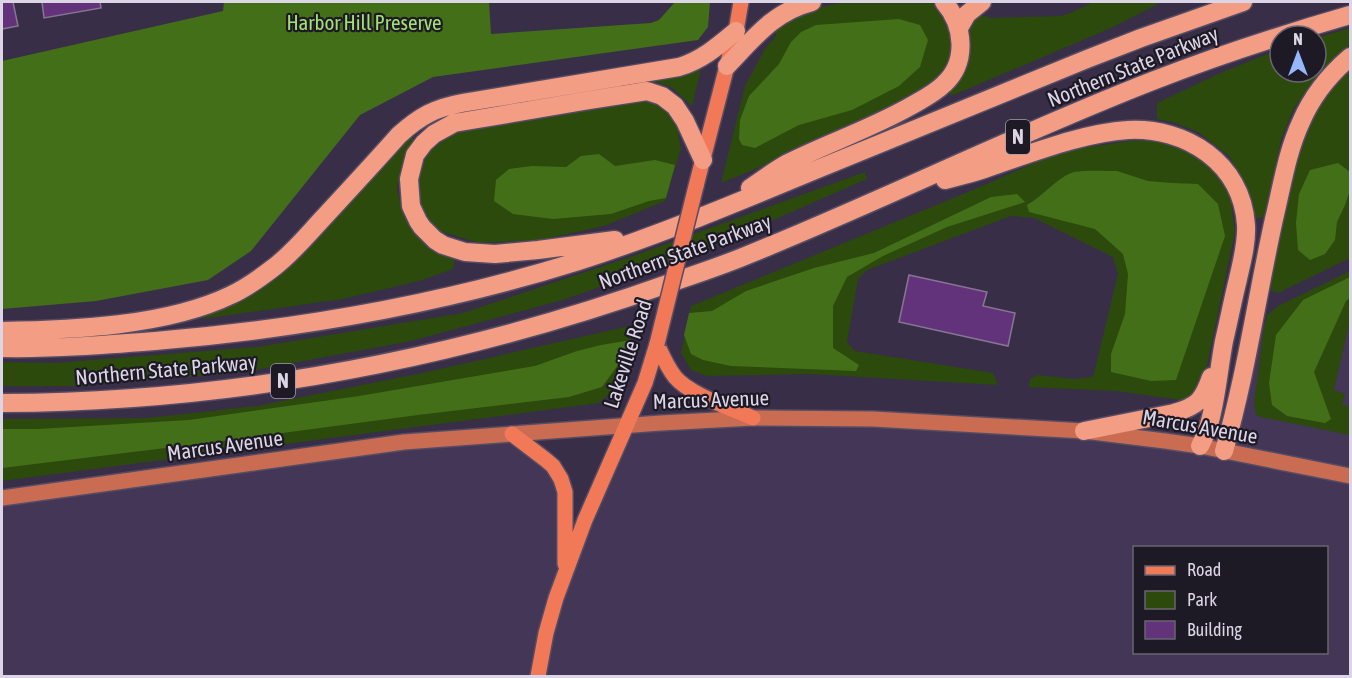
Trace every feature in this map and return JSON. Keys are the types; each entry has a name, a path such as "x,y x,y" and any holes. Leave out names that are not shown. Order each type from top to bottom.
{"highway":[{"path":"727,66 772,21 789,9 812,2"},
{"path":"714,212 787,164 866,130 914,105 950,78 958,63 961,45 959,28 951,10 944,2"},
{"path":"959,28 967,14 982,2"},
{"name":"Northern State Parkway","path":"2,348 73,347 187,339 264,330 359,315 468,292 525,277 658,234 1087,59 1244,2"},
{"name":"Northern State Parkway","path":"2,403 103,400 219,390 333,374 447,350 558,320 625,299 747,255 1156,80 1252,44 1350,15"},
{"path":"2,332 130,322 186,312 232,295 264,275 282,260 399,135 427,113 462,103 678,67 699,59 736,31"},
{"path":"1224,451 1235,412 1267,250 1289,155 1309,106 1328,78 1350,57"},
{"path":"658,234 524,252 483,254 458,251 435,240 418,221 411,206 409,188 412,162 424,143 440,130 454,123 647,91 662,96 675,106 685,121 703,160"},
{"path":"882,197 991,167 1052,147 1116,131 1142,130 1164,133 1184,139 1210,155 1234,184 1244,210 1246,226 1245,244 1223,344 1210,422 1200,446"},
{"path":"1084,431 1174,413 1194,405 1206,391 1223,344"}],"main road":[{"name":"Lakeville Road","path":"538,676 546,633 565,573 585,520 645,383 657,344 736,31 741,2"},
{"path":"657,344 672,372 682,384 753,418"},
{"name":"Marcus Avenue","path":"2,498 404,442 753,418 873,419 1084,431 1200,446 1350,476"},
{"path":"512,434 553,466 561,479 565,492 565,573"}],"shaded area":[{"path":"1350,285 1350,676 2,676 2,498 512,434 557,472 565,571 626,425 873,419 1224,451 1253,328"}],"green space":[{"name":"Harbor Hill Preserve","path":"224,2 489,2 491,34 651,23 659,20 675,2 710,2 708,27 698,40 433,77 360,115 251,251 208,280 96,301 2,309 2,61 223,11"},
{"path":"846,2 935,2 946,18 951,40 950,61 934,82 853,129 721,183 745,86 766,47 776,36 774,27 805,10"},
{"path":"1093,2 1162,2 1111,28 951,96 948,88 966,62 971,44 968,21 972,15 991,18 1061,16"},
{"path":"899,19 920,25 928,40 920,67 899,86 852,110 799,125 755,148 742,145 739,139 740,120 749,96 779,64 791,42 801,32 816,25"},
{"path":"1350,28 1350,45 1328,66 1328,34"},
{"path":"1268,54 1268,84 1311,84 1293,110 1281,140 1265,216 1256,219 1246,187 1229,156 1198,132 1157,119 1157,103 1218,74"},
{"path":"1350,66 1350,258 1278,293 1269,289 1269,281 1296,152 1322,97"},
{"path":"701,69 692,106 671,87 652,81 651,77"},
{"path":"633,98 657,99 673,112 682,131 678,134 681,149 665,201 604,226 540,240 480,243 435,230 420,207 416,180 428,153 456,130"},
{"path":"408,134 414,139 404,160 397,188 402,211 416,232 455,258 453,269 419,281 342,299 203,319 202,315 241,299"},
{"path":"1167,140 1206,160 1230,193 1235,232 1204,380 1194,397 1181,400 1116,391 1029,387 1030,379 1037,375 1074,379 1093,377 1118,274 1113,257 1034,218 1011,216 867,270 858,279 847,342 855,351 993,373 998,385 809,374 707,376 691,370 681,353 691,306 980,187 1061,151 1130,141"},
{"path":"599,154 615,166 655,160 675,165 666,198 649,201 611,214 553,219 513,214 494,201 496,180 509,169 532,166 566,167 581,156"},
{"path":"1338,163 1350,172 1350,190 1337,222 1335,240 1325,254 1310,260 1298,250 1296,223 1299,194 1310,170"},
{"path":"1117,171 1148,181 1198,184 1218,204 1225,236 1176,380 1151,381 1111,372 1111,354 1125,314 1128,274 1123,254 1095,229 1029,212 1027,205 1068,174"},
{"path":"865,172 867,179 728,240 566,299 411,341 245,372 79,386 2,386 2,362 55,363 257,347 463,313 636,255"},
{"path":"1017,194 1025,202 947,227 883,256 847,277 833,306 833,348 859,365 856,371 731,366 703,360 691,354 684,335 689,313 712,311 746,291 814,268 874,253 991,197"},
{"path":"1350,271 1350,320 1334,390 1345,394 1342,405 1350,406 1350,435 1256,415 1254,402 1267,315 1278,306"},
{"path":"1350,277 1350,298 1346,301 1314,372 1331,419 1325,423 1287,416 1272,405 1269,383 1276,335 1303,300"},
{"path":"634,325 629,350 632,361 620,384 599,403 2,481 2,419 147,418 257,406 427,372"},
{"path":"631,340 629,350 602,387 569,397 2,468 2,429 189,420 359,396 535,366 577,351"}],"building":[{"path":"2,2 13,2 18,26 2,29"},
{"path":"42,2 100,2 101,8 44,18"},
{"path":"909,275 987,292 983,306 1015,313 1008,346 899,322"}]}
